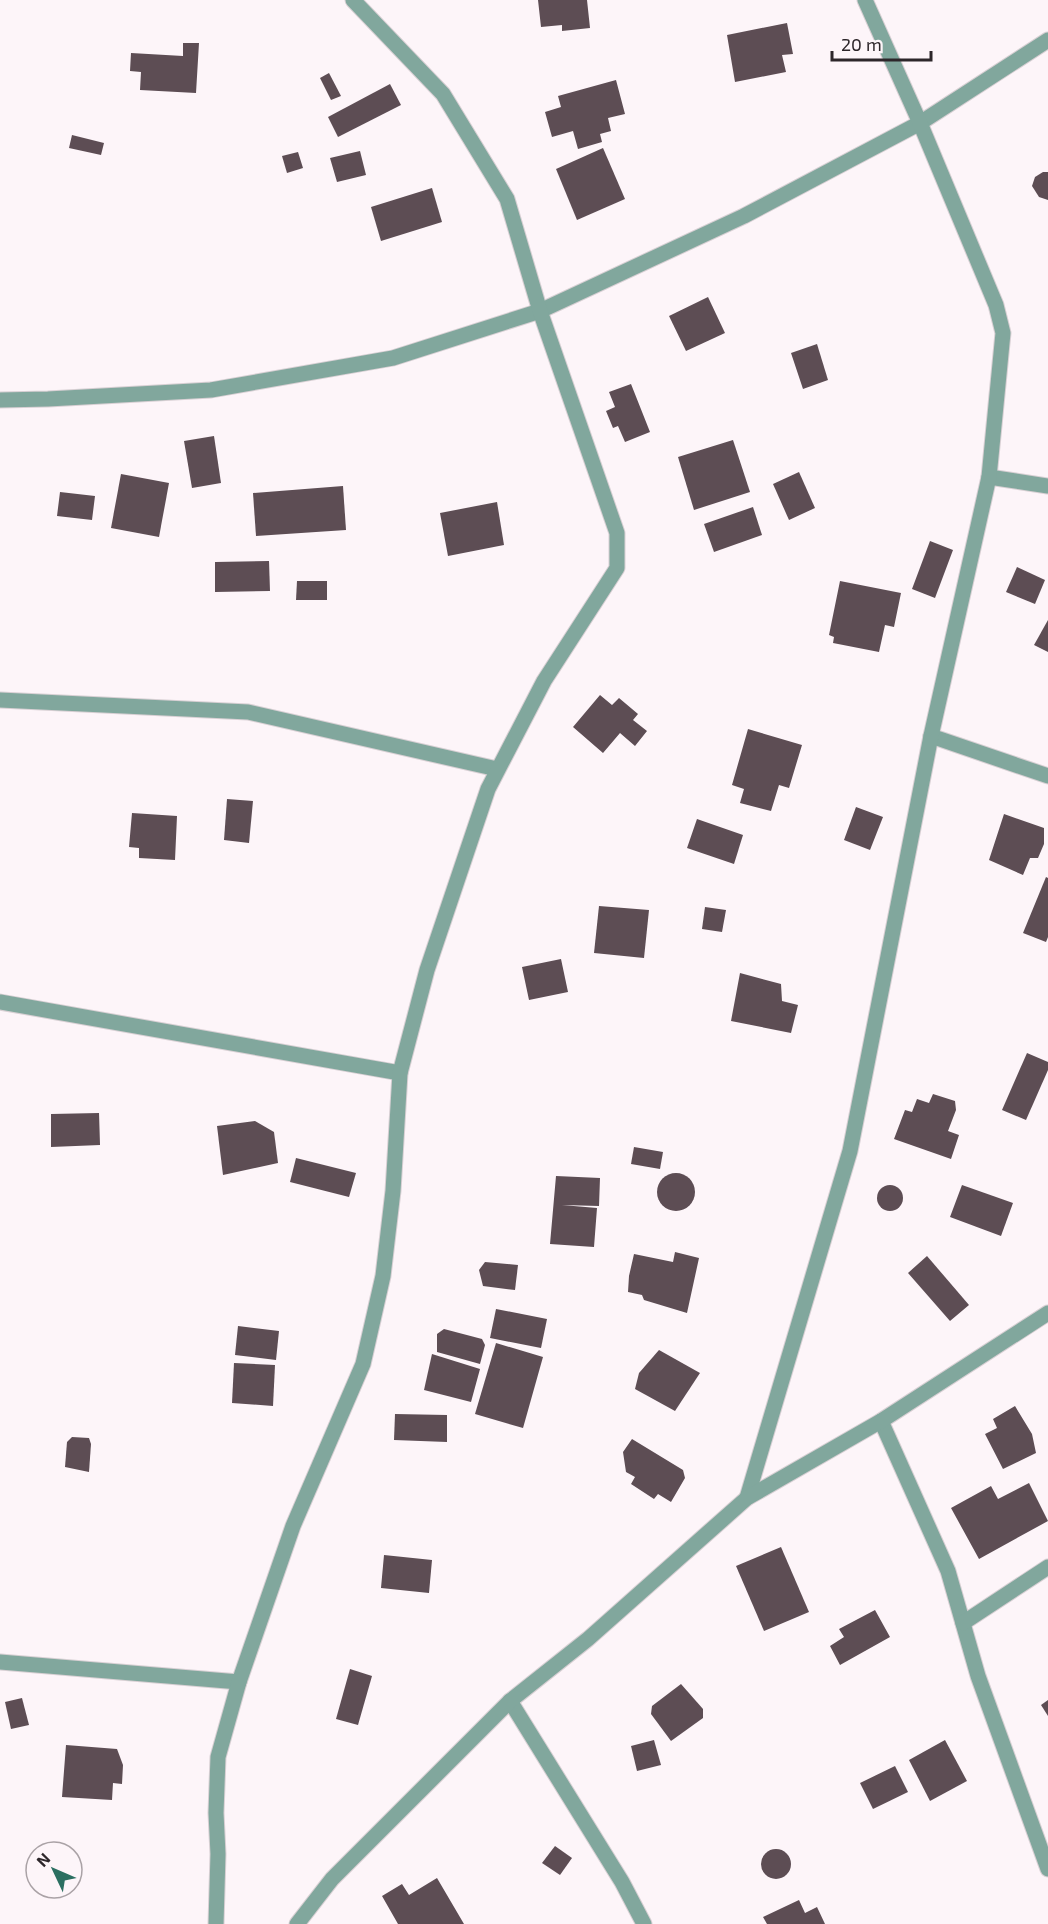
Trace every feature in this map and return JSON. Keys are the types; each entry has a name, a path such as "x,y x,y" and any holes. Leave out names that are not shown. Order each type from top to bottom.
{"street":[{"path":"216,1924 218,1854 216,1813 219,1757 239,1682 293,1526 363,1364 383,1276 393,1191 400,1072 427,970 488,789 497,769 544,681 617,568 617,533 540,311 507,199 443,94 353,0"},
{"path":"747,1498 850,1151 931,736 989,477 1003,333 996,305 920,123 865,0"},
{"path":"0,400 211,390 393,358 540,311 744,216 920,123 1048,40"},
{"path":"989,477 1048,486"},
{"path":"0,700 248,712 497,769"},
{"path":"931,736 1048,776"},
{"path":"0,1002 400,1072"},
{"path":"297,1924 332,1879 510,1701 588,1639 747,1498 881,1421 1048,1313"},
{"path":"881,1421 948,1571 978,1676 1048,1869"},
{"path":"963,1623 1048,1568"},
{"path":"0,1662 239,1682"},
{"path":"510,1701 622,1882 644,1924"}],"building":[{"path":"538,0 587,0 590,28 562,31 562,25 541,27"},
{"path":"787,23 793,54 782,55 786,72 735,82 727,35"},
{"path":"183,43 199,43 196,93 140,90 141,72 130,71 131,53 183,56"},
{"path":"329,73 341,96 331,100 320,78"},
{"path":"616,80 625,114 608,118 611,131 600,134 602,142 578,149 573,131 552,137 545,112 561,107 558,96"},
{"path":"390,84 401,105 338,137 328,117"},
{"path":"72,135 104,143 101,155 69,148"},
{"path":"603,148 625,199 577,220 556,169"},
{"path":"360,151 366,175 337,182 330,158"},
{"path":"298,152 303,168 287,173 282,156"},
{"path":"1048,172 1048,200 1039,197 1032,186 1035,177"},
{"path":"432,188 442,222 381,241 371,207"},
{"path":"708,297 725,333 686,351 669,316"},
{"path":"817,344 828,380 803,389 791,353"},
{"path":"631,384 650,432 625,442 618,426 613,428 606,411 615,407 609,392"},
{"path":"214,436 221,483 192,488 184,441"},
{"path":"733,440 750,492 694,510 678,457"},
{"path":"799,472 815,508 789,520 773,484"},
{"path":"121,474 169,483 159,537 111,528"},
{"path":"343,486 346,530 256,536 253,493"},
{"path":"60,492 95,496 92,520 57,516"},
{"path":"497,502 504,545 448,556 440,513"},
{"path":"753,507 762,535 714,552 704,524"},
{"path":"930,541 953,550 935,598 912,589"},
{"path":"269,561 270,591 215,592 215,562"},
{"path":"1017,567 1045,580 1035,604 1006,592"},
{"path":"297,581 327,581 327,600 296,600"},
{"path":"840,581 901,593 894,627 885,625 879,652 833,643 834,637 829,635"},
{"path":"1048,620 1048,652 1034,645"},
{"path":"600,695 612,705 619,698 638,714 633,720 647,731 635,746 620,733 603,753 573,727"},
{"path":"748,729 802,745 789,788 779,785 771,811 740,803 744,789 732,785"},
{"path":"227,799 253,801 249,843 224,840"},
{"path":"856,807 883,817 870,850 844,840"},
{"path":"132,813 177,816 175,860 139,858 139,848 129,847"},
{"path":"1004,814 1044,828 1044,844 1038,858 1030,858 1023,875 989,860"},
{"path":"697,819 743,835 734,864 687,848"},
{"path":"1046,877 1048,878 1048,937 1046,942 1023,933"},
{"path":"599,906 649,910 644,958 594,953"},
{"path":"705,907 726,910 722,932 702,929"},
{"path":"561,959 568,992 529,1000 522,967"},
{"path":"740,973 781,984 782,1001 798,1005 791,1033 731,1021"},
{"path":"1027,1053 1048,1062 1048,1070 1026,1120 1002,1110"},
{"path":"933,1094 955,1101 956,1110 948,1131 959,1135 951,1159 894,1139 905,1110 912,1112 917,1099 929,1103"},
{"path":"99,1113 100,1145 51,1147 51,1114"},
{"path":"255,1121 274,1132 278,1163 223,1175 217,1126"},
{"path":"634,1147 663,1152 660,1169 631,1164"},
{"path":"296,1158 356,1173 349,1197 290,1182"},
{"path":"676,1173 690,1178 695,1192 690,1206 676,1211 662,1206 657,1192 662,1178"},
{"path":"556,1176 600,1178 599,1206 562,1205 597,1208 594,1247 550,1244"},
{"path":"890,1185 899,1189 903,1198 899,1207 890,1211 881,1207 877,1198 881,1189"},
{"path":"962,1185 1013,1203 1001,1236 950,1217"},
{"path":"675,1252 699,1258 687,1313 644,1300 642,1295 628,1292 634,1254 673,1262"},
{"path":"927,1256 969,1305 950,1321 908,1273"},
{"path":"485,1262 518,1265 515,1290 483,1286 479,1270"},
{"path":"496,1309 547,1319 541,1348 490,1338"},
{"path":"238,1326 279,1331 276,1360 235,1355"},
{"path":"444,1329 482,1339 485,1345 480,1364 437,1352 437,1334"},
{"path":"496,1343 543,1357 523,1428 475,1414"},
{"path":"659,1350 700,1373 675,1411 635,1389 639,1373"},
{"path":"432,1354 480,1369 471,1402 424,1390"},
{"path":"234,1363 275,1365 273,1406 232,1403"},
{"path":"1015,1406 1032,1434 1036,1453 1003,1469 985,1434 997,1428 993,1419"},
{"path":"395,1414 447,1415 447,1442 394,1440"},
{"path":"72,1437 89,1438 91,1444 89,1472 65,1467 67,1442"},
{"path":"632,1439 683,1470 685,1478 671,1502 658,1494 654,1499 631,1484 635,1477 626,1472 623,1452"},
{"path":"1029,1483 1048,1521 979,1559 951,1508 991,1486 998,1499"},
{"path":"781,1547 809,1612 764,1631 736,1566"},
{"path":"384,1555 432,1560 429,1593 381,1588"},
{"path":"875,1610 890,1637 840,1665 830,1646 844,1637 839,1629"},
{"path":"350,1669 372,1676 358,1725 336,1719"},
{"path":"681,1684 703,1709 703,1718 671,1741 651,1714 652,1706"},
{"path":"22,1698 29,1725 11,1729 5,1702"},
{"path":"1048,1700 1048,1716 1041,1705"},
{"path":"654,1740 661,1765 637,1771 631,1746"},
{"path":"945,1740 967,1781 930,1801 909,1760"},
{"path":"66,1745 117,1749 123,1765 122,1784 113,1783 112,1800 62,1797"},
{"path":"895,1766 908,1792 873,1809 860,1783"},
{"path":"555,1846 572,1858 560,1875 542,1863"},
{"path":"776,1849 787,1853 791,1864 787,1875 776,1879 765,1875 761,1864 765,1853"},
{"path":"437,1878 464,1924 398,1924 382,1896 402,1884 409,1895"},
{"path":"799,1900 805,1913 817,1907 825,1924 767,1924 763,1917"}]}
